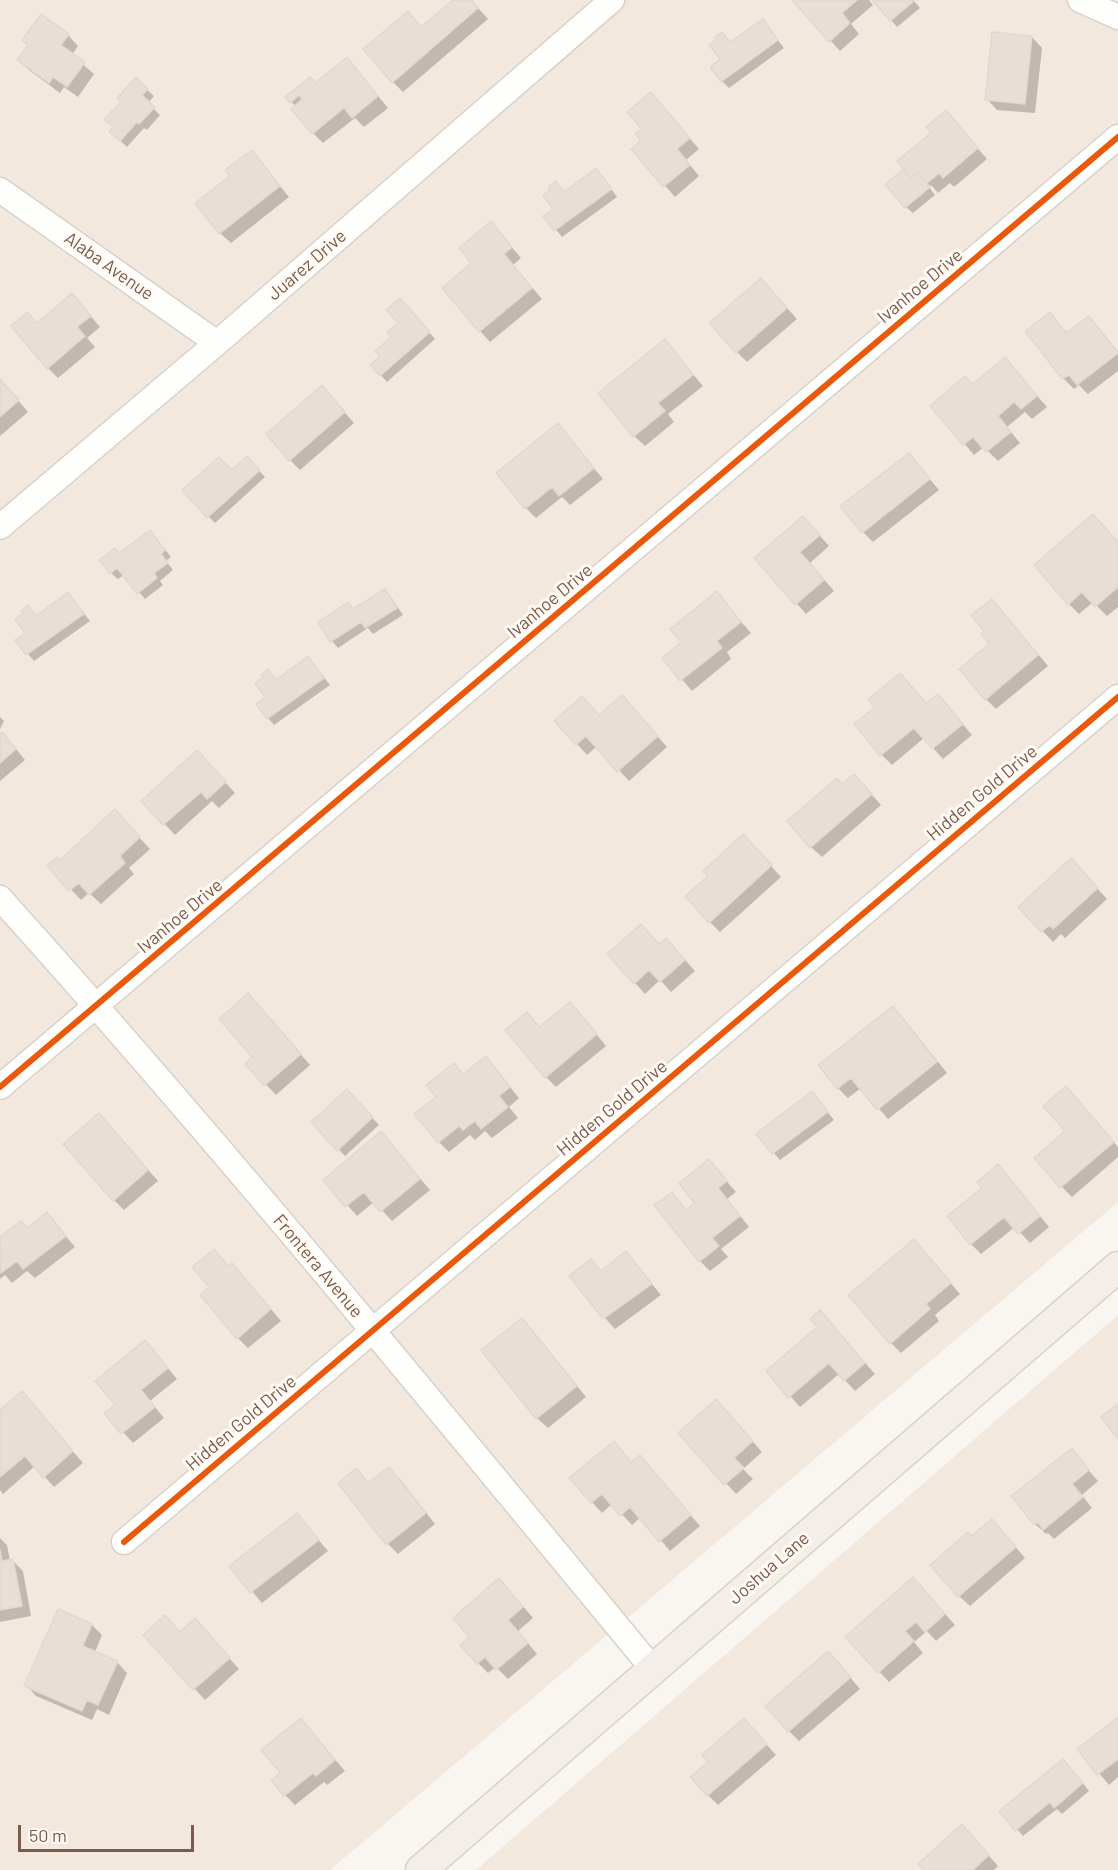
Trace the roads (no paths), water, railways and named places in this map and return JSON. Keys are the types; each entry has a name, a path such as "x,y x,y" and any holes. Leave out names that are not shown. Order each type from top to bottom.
{"main road":[{"name":"Joshua Lane","path":"421,1870 1118,1267"}],"street":[{"name":"Juarez Drive","path":"0,527 217,343 612,0"},
{"path":"1080,0 1118,16"},
{"name":"Ivanhoe Drive","path":"0,1087 1118,137"},
{"name":"Alaba Avenue","path":"0,190 217,343"},
{"name":"Hidden Gold Drive","path":"124,1542 1118,697"},
{"name":"Frontera Avenue","path":"0,898 97,1005 373,1331 652,1668"}]}
